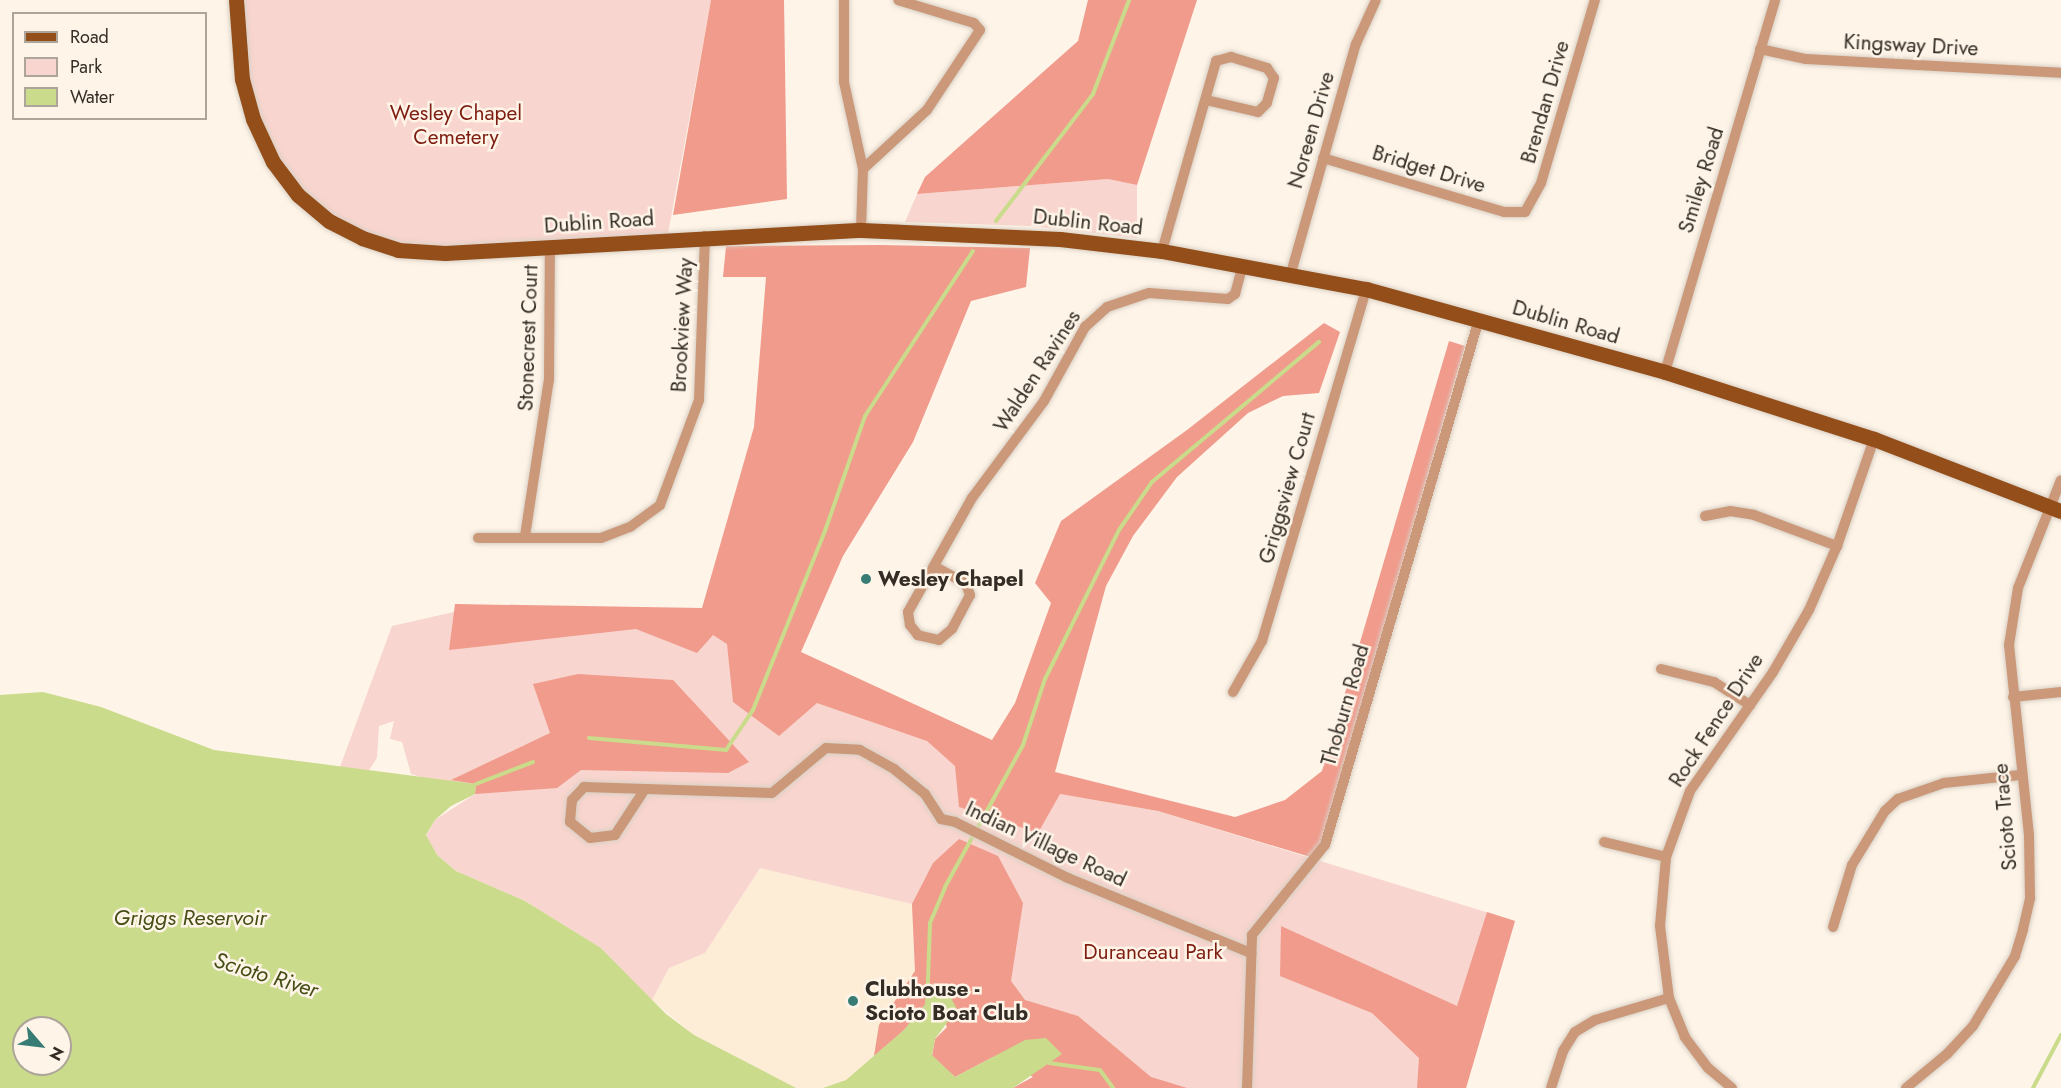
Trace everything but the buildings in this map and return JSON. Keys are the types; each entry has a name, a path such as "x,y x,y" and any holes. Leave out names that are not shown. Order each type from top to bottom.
{"main road":[{"name":"Dublin Road","path":"236,0 242,79 258,135 292,187 330,221 362,238 398,250 445,253 705,236 861,230 1060,239 1162,251 1291,273 1366,289 1665,372 1874,439 2056,509"}],"street":[{"path":"844,0 844,82 863,169 861,230"},
{"path":"863,169 927,110 980,30 974,23 898,0"},
{"name":"Noreen Drive","path":"1291,273 1356,44 1376,0"},
{"name":"Brendan Drive","path":"1525,212 1541,183 1595,0"},
{"name":"Smiley Road","path":"1665,372 1775,0"},
{"name":"Kingsway Drive","path":"1761,49 1806,59 2061,73"},
{"path":"1162,251 1206,100 1220,57 1267,68 1274,78 1267,104 1258,112 1206,100"},
{"name":"Bridget Drive","path":"1323,158 1504,212 1525,212"},
{"name":"Brookview Way","path":"478,538 525,536 601,538 630,527 660,505 699,400 705,236"},
{"name":"Stonecrest Court","path":"525,536 549,380 550,247"},
{"name":"Walden Ravines","path":"934,566 966,584 970,595 952,629 939,640 918,635 910,625 908,612 972,498 1044,401 1075,340 1095,317 1120,301 1149,293 1228,299 1234,294 1243,265"},
{"name":"Griggsview Court","path":"1233,692 1262,641 1366,289"},
{"name":"Thoburn Road","path":"1247,1088 1252,935 1259,923 1325,845 1479,319"},
{"name":"Rock Fence Drive","path":"1732,1088 1708,1068 1684,1037 1669,998 1660,926 1666,857 1690,791 1750,705 1809,610 1837,546 1874,439"},
{"name":"Scioto Trace","path":"1906,1088 1947,1054 1973,1026 2015,956 2030,898 2029,835 2008,661 2012,617 2018,588 2056,509 2061,480"},
{"path":"1705,516 1730,511 1755,515 1837,546"},
{"path":"1661,669 1714,682 1750,705"},
{"path":"2013,697 2061,692"},
{"name":"Indian Village Road","path":"645,789 615,835 590,838 570,822 573,800 584,787 772,793 796,777 814,755 843,746 860,750 894,769 925,794 941,819 955,822 1021,856 1251,953"},
{"path":"1833,927 1852,865 1885,811 1898,799 1944,783 2020,775"},
{"path":"1604,842 1666,857"},
{"path":"1551,1088 1563,1051 1575,1032 1595,1020 1669,998"}],"shaded area":[{"path":"711,0 784,0 787,199 673,215"},
{"path":"1088,0 1197,0 1137,185 1108,179 917,194 925,177 1078,41"},
{"path":"880,245 1030,248 1026,287 971,301 913,442 843,556 801,652 992,740 1015,703 1051,603 1035,583 1061,521 1187,430 1324,323 1340,332 1319,393 1283,396 1248,413 1177,477 1133,536 1106,586 1055,772 1235,817 1285,800 1322,771 1449,341 1465,346 1317,859 1158,811 1060,794 1038,833 959,807 955,766 927,741 817,703 779,736 733,702 727,644 713,635 697,653 636,629 449,650 455,604 702,608 754,427 766,277 723,277 726,246"},
{"path":"578,674 673,680 749,762 728,773 581,770 557,788 475,794 476,784 451,780 550,733 533,684"},
{"path":"959,839 998,856 1023,903 1011,981 1025,1000 1078,1016 1151,1077 1187,1088 1013,1088 1033,1077 993,1057 955,1077 932,1056 935,1039 947,1027 932,996 904,1030 874,1056 879,1025 915,971 912,904 933,863"},
{"path":"760,868 912,904 915,971 879,1025 874,1056 846,1080 823,1088 796,1088 694,1035 652,1000 669,968 705,953"},
{"path":"1487,912 1515,921 1466,1088 1417,1088 1419,1058 1372,1013 1280,976 1281,926 1457,1006"}],"green space":[{"name":"Wesley Chapel Cemetery","path":"236,0 711,0 667,239 445,253 362,238 298,195 258,135"},
{"path":"1108,179 1137,185 1137,238 1032,226 905,222 917,194"},
{"name":"Duranceau Park","path":"454,612 710,618 1060,794 1158,811 1515,921 1466,1088 1013,1088 1033,1077 948,994 874,1056 879,1025 915,971 912,904 760,868 705,953 669,968 652,1000 601,948 525,901 456,871 437,855 426,836 435,820 475,794 411,774 402,742 390,739 394,721 379,726 377,758 361,782 333,786 392,626"}],"water":[{"name":"Griggs Reservoir","path":"43,692 101,707 214,750 476,784 475,794 451,806 435,820 426,835 437,855 456,871 525,901 601,948 666,1014 694,1035 796,1088 0,1088 0,695"},
{"path":"949,994 957,1009 935,1039 932,1055 955,1077 1025,1040 1046,1038 1062,1054 1013,1088 823,1088 846,1080 904,1030 932,996"}],"waterway":[{"path":"996,221 1093,94 1129,0"},
{"path":"589,738 726,750 753,710 825,531 865,416 973,251"},
{"path":"927,1006 930,923 945,887 1023,745 1045,679 1119,530 1152,482 1319,342"},
{"path":"476,784 533,762"},
{"name":"Scioto Trace","path":"2033,1088 2061,1035"},
{"path":"1049,1063 1100,1070 1113,1088"}],"place":[{"name":"Wesley Chapel","path":"866,579"},
{"name":"Clubhouse - Scioto Boat Club","path":"853,1001"}],"water label":[{"name":"Scioto River","path":"266,975"}]}
